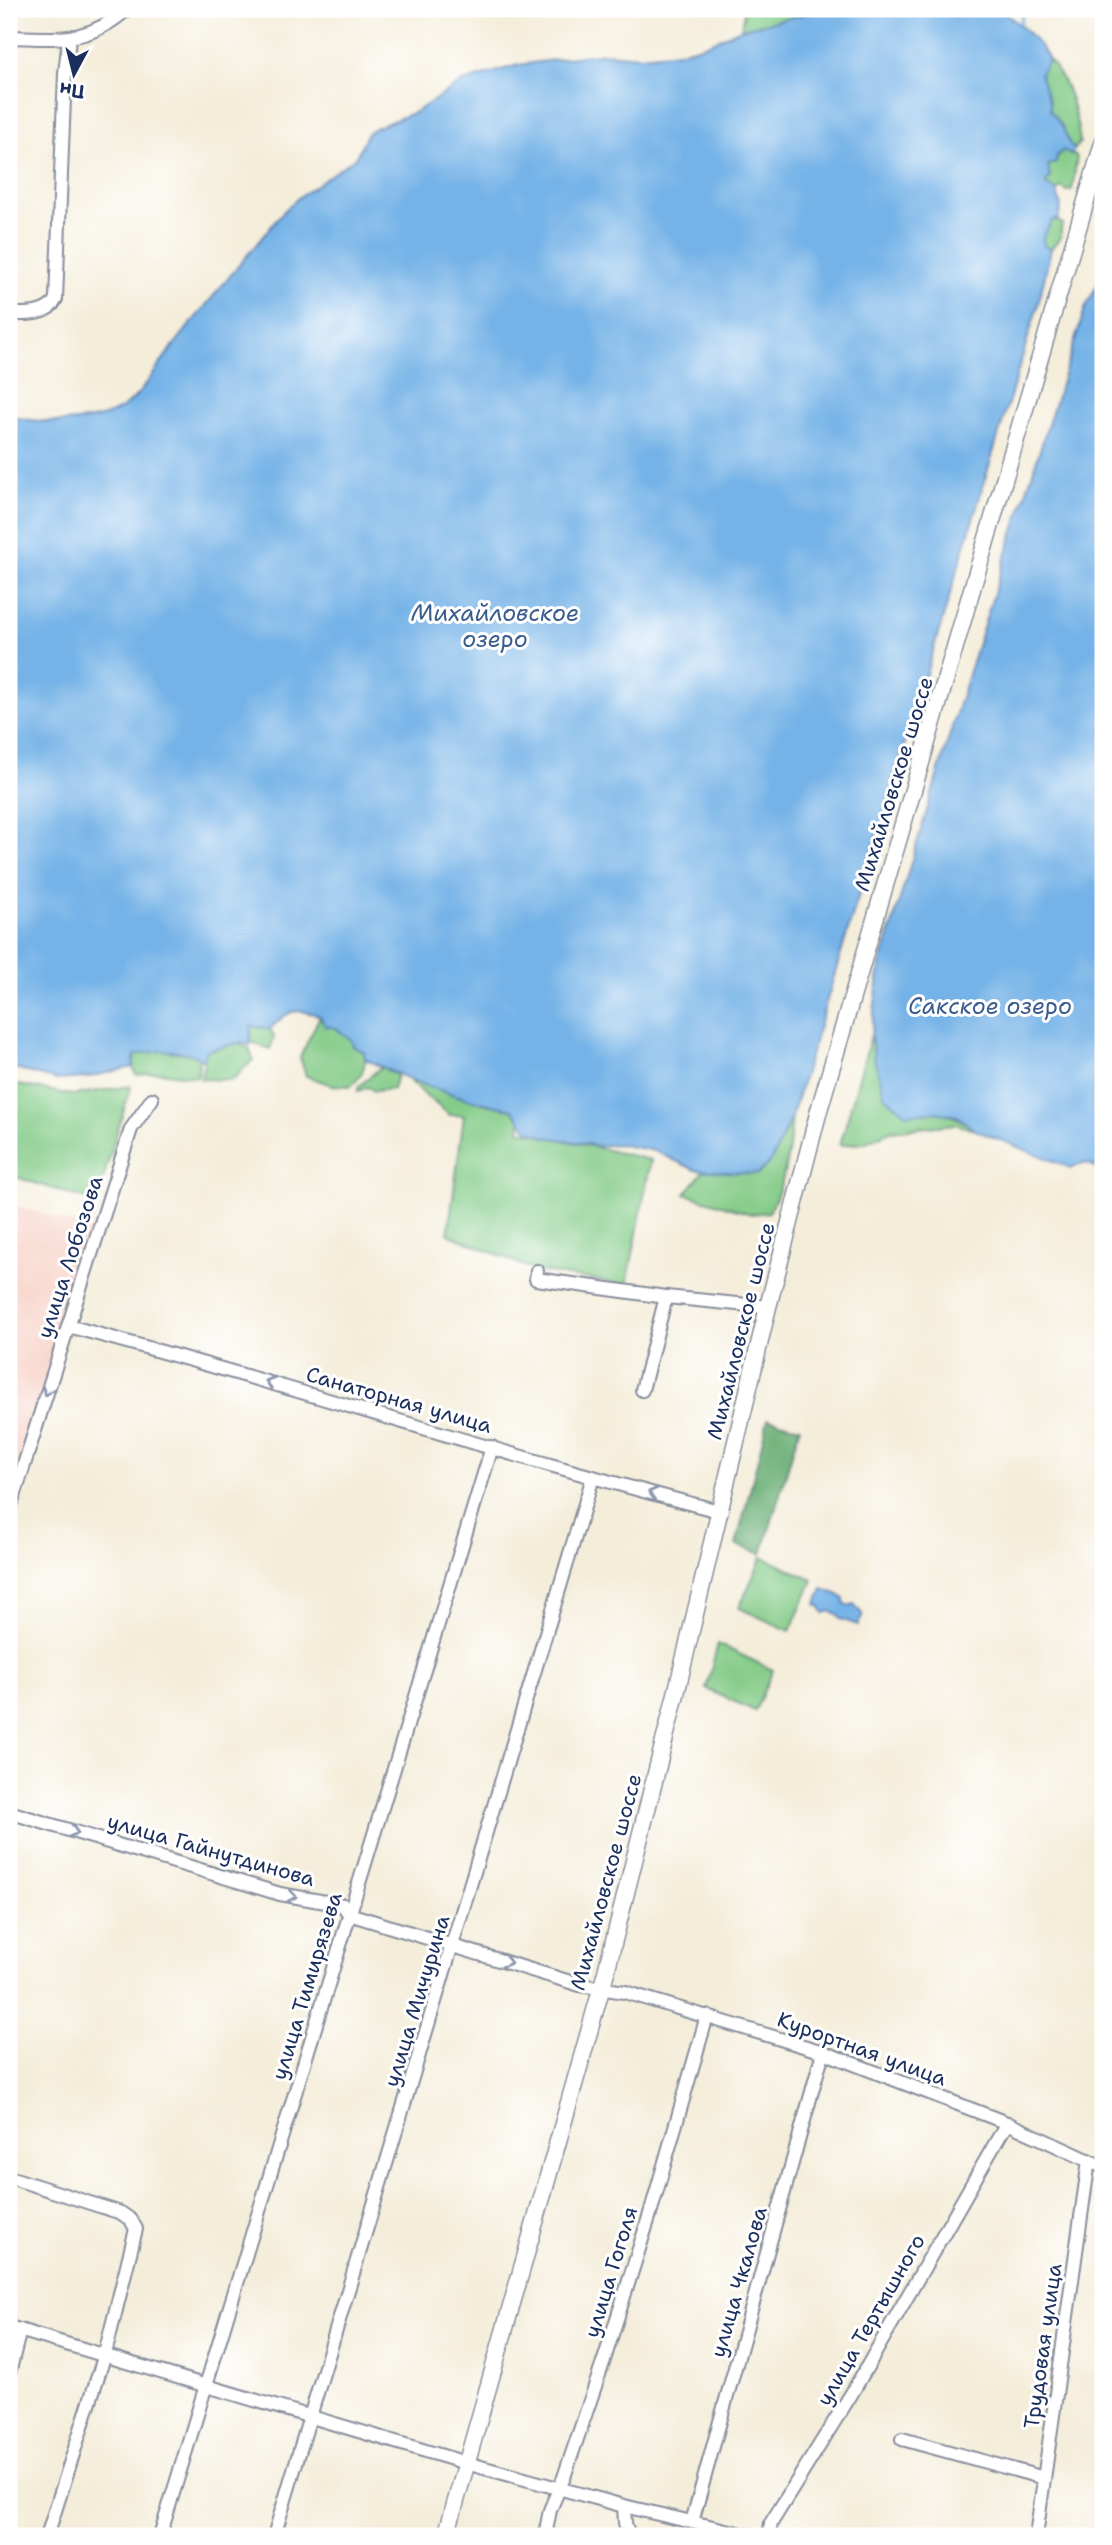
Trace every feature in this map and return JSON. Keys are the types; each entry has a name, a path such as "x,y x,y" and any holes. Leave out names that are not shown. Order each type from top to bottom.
{"main road":[{"name":"Михайловское шоссе","path":"446,2536 601,1989 819,1110 1103,144"}],"street":[{"path":"9,37 69,39 100,30 116,13 127,9"},
{"path":"9,314 45,310 52,307 56,299 65,73 69,39"},
{"name":"улица Лобозова","path":"9,1512 131,1129 152,1099"},
{"path":"537,1271 536,1279 666,1297 768,1307"},
{"path":"642,1390 666,1297"},
{"name":"Санаторная улица","path":"68,1326 719,1511"},
{"name":"улица Тимирязева","path":"160,2536 492,1447"},
{"name":"улица Мичурина","path":"274,2536 454,1946 593,1477"},
{"name":"улица Гайнутдинова","path":"9,1812 280,1894 343,1905 349,1914 580,1985 601,1989"},
{"name":"Курортная улица","path":"601,1989 625,1992 823,2052 1007,2123 1103,2167"},
{"name":"улица Гоголя","path":"545,2536 550,2510 612,2334 706,2016"},
{"name":"улица Чкалова","path":"692,2522 823,2052"},
{"name":"улица Тертышного","path":"769,2536 771,2523 852,2393 1007,2123"},
{"name":"Трудовая улица","path":"1036,2536 1089,2160"},
{"path":"9,2177 121,2213 131,2220 136,2229 105,2354 47,2536"},
{"path":"9,2373 14,2328 467,2463 624,2506 751,2536"},
{"path":"902,2439 1044,2478"},
{"path":"624,2506 629,2536"}],"shaded area":[{"path":"9,1203 92,1230 9,1497"}],"green space":[{"path":"829,9 741,29 744,10"},
{"path":"1049,60 1062,78 1074,109 1080,142 1075,149 1049,110 1050,103 1039,73"},
{"path":"1065,149 1077,157 1072,190 1067,191 1061,187 1057,191 1047,187 1046,182 1050,178 1048,165"},
{"path":"1034,206 1049,219 1062,223 1060,238 1051,249 1044,246"},
{"path":"320,1016 352,1041 353,1046 364,1052 362,1071 350,1086 332,1085 306,1076 300,1057"},
{"path":"251,1026 270,1029 274,1037 270,1049 251,1042"},
{"path":"871,1035 885,1097 907,1114 943,1113 958,1118 975,1130 955,1124 890,1131 864,1143 840,1145"},
{"path":"239,1043 250,1050 253,1060 232,1080 201,1079 206,1051"},
{"path":"158,1050 195,1054 199,1058 198,1077 158,1072 136,1075 133,1067 135,1055"},
{"path":"381,1067 397,1075 393,1089 374,1091 368,1087 358,1091 358,1087"},
{"path":"409,1081 512,1109 521,1121 520,1130 651,1160 627,1285 537,1271 448,1234 464,1115 449,1115"},
{"path":"9,1083 72,1095 131,1086 96,1202 9,1175"},
{"path":"792,1115 786,1165 769,1212 751,1214 685,1194 704,1170 758,1173 772,1160"},
{"path":"768,1419 800,1427 762,1554 736,1545"},
{"path":"762,1557 813,1580 790,1631 739,1608"},
{"path":"718,1644 773,1670 755,1711 706,1689"}],"water":[{"name":"Михайловское озеро","path":"829,9 999,9 1027,32 1049,60 1040,73 1050,110 1075,149 1070,154 1064,150 1057,156 1056,163 1048,165 1050,178 1046,182 1047,186 1057,191 1061,207 1058,220 1053,220 1043,237 1044,246 1051,249 1038,305 792,1115 772,1160 758,1174 695,1170 655,1151 617,1144 600,1146 545,1137 528,1130 512,1109 437,1089 365,1059 364,1052 353,1046 352,1041 336,1028 325,1026 320,1016 298,1011 287,1014 270,1029 251,1026 250,1046 242,1042 206,1051 203,1061 180,1051 152,1052 135,1055 133,1067 85,1078 57,1080 9,1067 9,416 48,422 90,420 124,407 140,391 187,328 283,212 299,197 356,157 367,134 375,128 415,112 463,82 518,65 603,53 641,56 678,52 705,45 741,29"},
{"name":"Сакское озеро","path":"1103,275 1103,1174 1092,1165 1084,1163 1071,1168 975,1130 957,1116 935,1112 907,1114 885,1097 874,1058 871,1035 880,965 969,671 1086,306"},
{"path":"823,1589 837,1594 849,1606 854,1604 863,1615 858,1625 840,1619 831,1611 824,1613 816,1604"}],"waterway":[{"path":"1020,23 1024,9"},
{"path":"1099,216 1103,217"}]}
